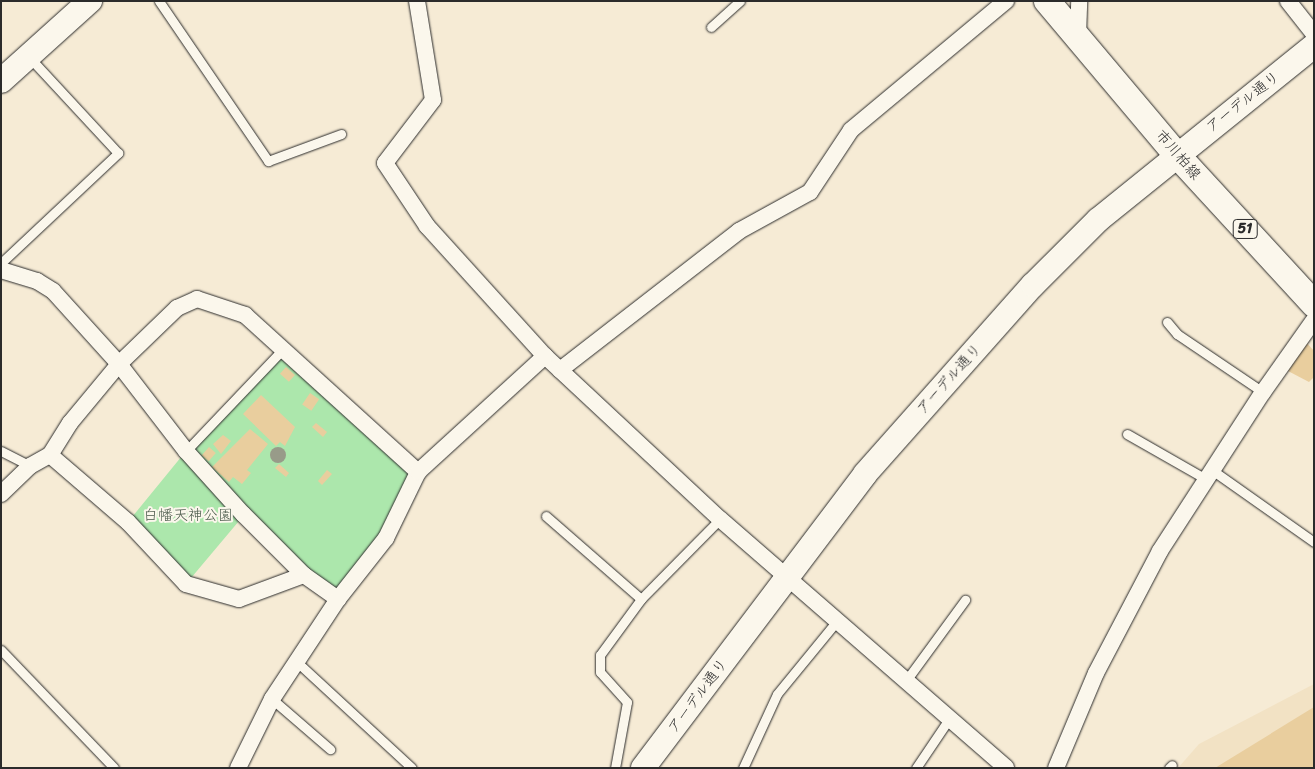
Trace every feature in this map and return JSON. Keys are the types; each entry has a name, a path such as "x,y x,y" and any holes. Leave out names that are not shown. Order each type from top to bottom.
{"main road":[{"name":"市川柏線","path":"1046,1 1078,36 1176,154 1314,304"}],"street":[{"path":"3,75 30,58 90,1"},
{"path":"417,1 432,100 385,163 427,226 545,356 720,519 836,622 1006,768"},
{"path":"560,370 739,231 810,192 850,130 1006,1"},
{"path":"1078,36 1079,1"},
{"path":"1288,1 1314,34"},
{"name":"アーデル通り","path":"643,768 865,474 1032,285 1098,220 1176,154 1314,46"},
{"path":"1,270 38,281 53,291 119,364 186,451 304,575 338,599"},
{"path":"1,494 30,466 50,455 70,423 119,364 177,308 197,299 245,315 284,348 418,472"},
{"path":"1056,768 1101,664 1160,551 1263,392 1314,320"},
{"path":"238,768 272,699 338,599 386,538 418,472 545,356"},
{"path":"50,455 128,522 186,584 238,599 304,575"}],"lane":[{"path":"159,1 268,161 341,134"},
{"path":"711,27 739,2"},
{"path":"1,263 118,153 30,58"},
{"path":"1167,322 1178,334 1263,392"},
{"path":"186,451 284,348"},
{"path":"1127,434 1209,474 1314,542"},
{"path":"1,451 30,466"},
{"path":"546,516 641,599"},
{"path":"615,768 627,702 600,672 600,655 641,599 720,519"},
{"path":"905,682 965,600"},
{"path":"743,768 777,694 836,622"},
{"path":"1,650 114,768"},
{"path":"297,662 412,768"},
{"path":"272,699 330,749"},
{"path":"916,768 949,719"}],"shaded area":[{"path":"1314,684 1314,768 1178,768 1199,744"}],"green space":[{"name":"白幡天神公園","path":"284,348 418,472 338,599 244,515 186,584 128,522 186,451"}],"building":[{"path":"1306,342 1314,351 1314,377 1309,382 1288,371"},
{"path":"286,367 295,375 289,382 280,374"},
{"path":"310,393 319,399 311,411 302,405"},
{"path":"261,395 295,427 285,446 280,442 276,446 243,414"},
{"path":"316,423 327,432 323,437 312,427"},
{"path":"250,429 268,444 247,470 251,473 242,484 233,477 229,482 212,467"},
{"path":"223,435 231,441 221,454 213,444"},
{"path":"209,447 216,453 209,461 202,455"},
{"path":"279,464 289,473 286,477 275,468"},
{"path":"327,470 332,474 322,485 318,481"},
{"path":"1314,707 1314,768 1215,768"}]}
